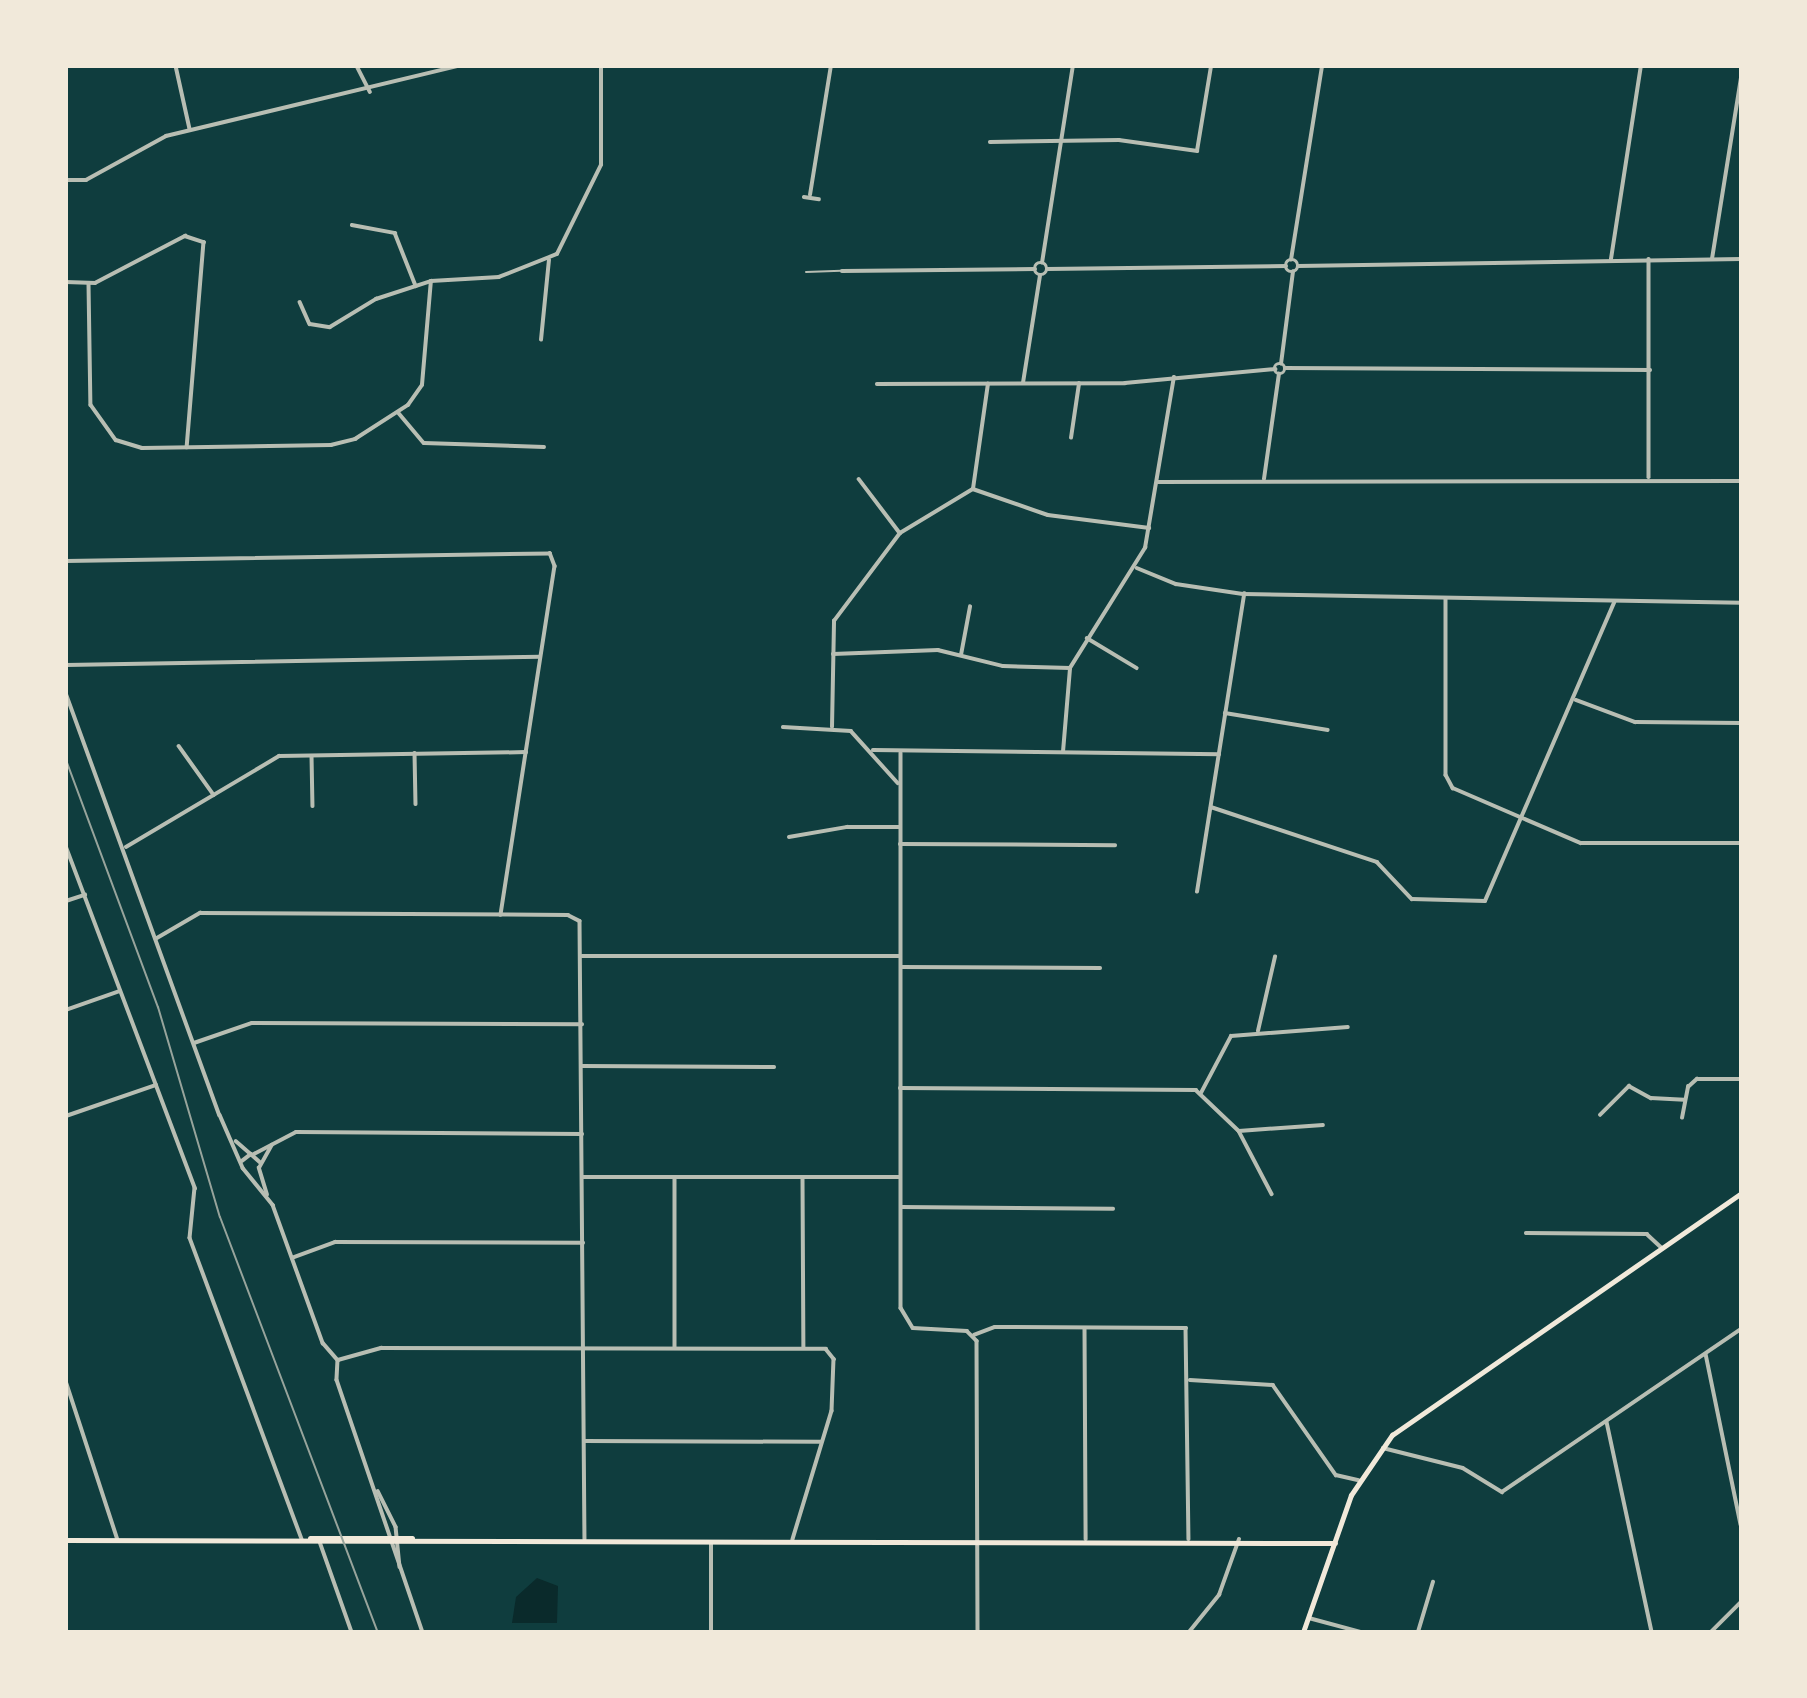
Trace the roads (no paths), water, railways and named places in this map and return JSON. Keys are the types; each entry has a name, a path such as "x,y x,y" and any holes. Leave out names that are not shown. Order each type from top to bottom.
{"main road":[{"path":"1303,1632 1358,1480 1381,1447 1739,1193"},
{"path":"66,1540 978,1538 1239,1539 1335,1543"}],"street":[{"path":"176,66 190,129"},
{"path":"357,66 370,92"},
{"path":"66,180 86,180 190,129 370,92 457,66"},
{"path":"541,340 549,260 601,165 601,66"},
{"path":"810,195 831,66"},
{"path":"842,271 1035,269 1042,263 1073,66"},
{"path":"990,142 1119,140 1197,151 1211,66"},
{"path":"1286,266 1291,260 1322,66"},
{"path":"1611,259 1641,66"},
{"path":"1712,259 1741,78"},
{"path":"804,197 810,195 819,199"},
{"path":"352,225 395,233 416,286"},
{"path":"66,282 89,284 185,236 204,242 187,447"},
{"path":"1291,260 1298,266 1563,265 1611,259 1741,259"},
{"path":"1649,259 1649,477"},
{"path":"300,302 310,324 330,327 376,299 431,281 499,277 549,260"},
{"path":"1042,263 1048,269"},
{"path":"1023,383 1040,275 1048,269 1286,266 1293,272"},
{"path":"877,384 1079,384 1275,369 1281,363 1293,272 1298,266"},
{"path":"1035,269 1040,275"},
{"path":"89,284 90,398 96,419 127,445 187,447 340,444 398,412 426,377 431,281"},
{"path":"1281,363 1285,368"},
{"path":"1264,480 1279,374 1285,368 1650,370"},
{"path":"1275,369 1279,374"},
{"path":"1063,752 1070,668 1087,638 1137,568 1149,528 1174,377"},
{"path":"973,489 988,384"},
{"path":"1071,438 1079,384"},
{"path":"398,412 415,437 428,444 544,447"},
{"path":"1158,482 1649,477 1741,481"},
{"path":"859,479 900,533"},
{"path":"973,489 1048,515 1149,528"},
{"path":"832,727 833,654 838,615 900,533 973,489"},
{"path":"66,561 553,556 541,657 501,915"},
{"path":"1137,568 1176,584 1244,594 1559,597 1614,603 1741,603"},
{"path":"1197,892 1244,594"},
{"path":"1446,598 1446,775 1453,788 1581,843 1741,843"},
{"path":"1211,807 1377,862 1415,900 1485,901 1525,821 1614,603"},
{"path":"961,655 970,607"},
{"path":"1087,638 1137,668"},
{"path":"833,654 961,655 1003,666 1070,668"},
{"path":"66,665 541,657"},
{"path":"66,693 125,848 194,1043 242,1161 268,1197"},
{"path":"1576,700 1635,722 1741,723"},
{"path":"1225,713 1328,730"},
{"path":"783,727 832,727 851,731 873,750 900,788"},
{"path":"180,746 214,795"},
{"path":"873,750 1219,754"},
{"path":"125,848 279,756 526,752"},
{"path":"901,752 902,1317 913,1328 974,1335 995,1327 1178,1326 1190,1334 1189,1539"},
{"path":"415,753 416,804"},
{"path":"312,756 313,806"},
{"path":"789,837 847,827 900,827"},
{"path":"900,844 1115,845"},
{"path":"66,846 198,1200 192,1245 302,1539"},
{"path":"66,901 85,895"},
{"path":"157,937 200,913 577,918 582,956 585,1539"},
{"path":"582,956 900,956"},
{"path":"1258,1031 1275,957"},
{"path":"901,967 1100,968"},
{"path":"66,1010 120,991"},
{"path":"194,1043 252,1023 582,1024"},
{"path":"1201,1093 1227,1040 1258,1031 1348,1027"},
{"path":"582,1066 774,1067"},
{"path":"1682,1118 1684,1100 1697,1079 1741,1079"},
{"path":"66,1116 156,1086"},
{"path":"1600,1115 1629,1086 1651,1098 1684,1100"},
{"path":"900,1088 1201,1093 1239,1131 1272,1194"},
{"path":"1239,1131 1324,1125"},
{"path":"242,1161 296,1132 582,1134"},
{"path":"232,1137 260,1162"},
{"path":"273,1143 260,1162 268,1197 323,1343 338,1360 337,1380 397,1540 401,1576"},
{"path":"250,1173 260,1168"},
{"path":"676,1177 676,1348"},
{"path":"583,1178 900,1178"},
{"path":"803,1178 804,1348"},
{"path":"901,1207 1113,1209"},
{"path":"1526,1233 1647,1234 1661,1247"},
{"path":"292,1258 335,1242 583,1243"},
{"path":"1084,1327 1086,1539"},
{"path":"1381,1447 1463,1468 1502,1492 1741,1329"},
{"path":"974,1335 978,1632"},
{"path":"338,1360 373,1348 826,1349 834,1359 832,1411 793,1539"},
{"path":"1706,1354 1741,1524"},
{"path":"1190,1380 1273,1385 1336,1475 1358,1480"},
{"path":"66,1381 118,1540"},
{"path":"1607,1422 1652,1632"},
{"path":"585,1441 821,1442"},
{"path":"376,1488 401,1576 423,1632"},
{"path":"711,1539 711,1632"},
{"path":"1189,1632 1219,1595 1239,1539"},
{"path":"319,1540 352,1632"},
{"path":"1418,1632 1433,1582"},
{"path":"1711,1632 1741,1602"},
{"path":"1309,1618 1361,1632"}],"lane":[{"path":"806,272 842,271"}],"water":[{"path":"537,1578 558,1586 557,1623 512,1623 516,1597"}],"railway":[{"path":"66,760 158,1007 220,1217 378,1632"}]}
